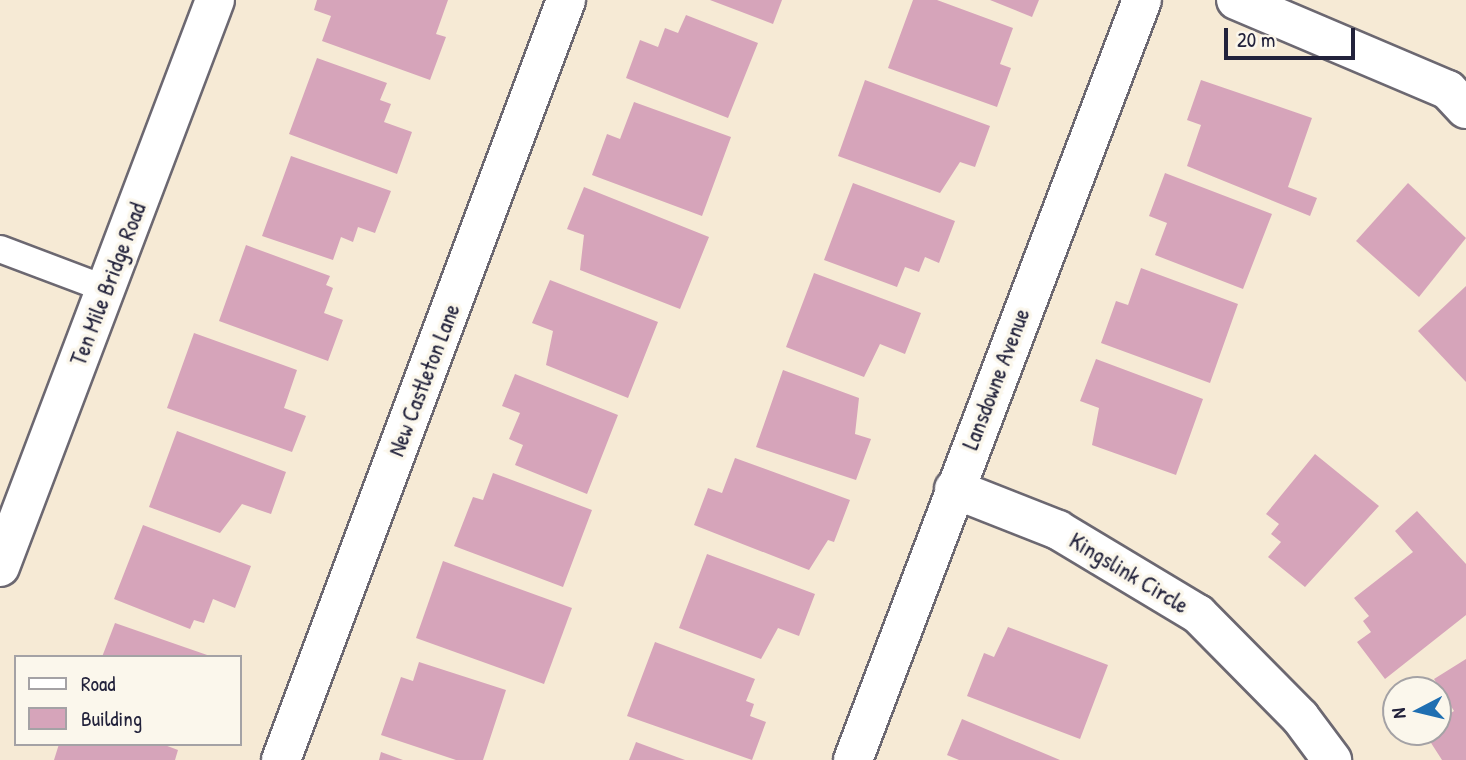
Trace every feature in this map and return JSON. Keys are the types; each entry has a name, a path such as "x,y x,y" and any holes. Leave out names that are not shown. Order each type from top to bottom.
{"street":[{"name":"Ten Mile Bridge Road","path":"0,567 215,0"},
{"name":"New Castleton Lane","path":"282,760 566,0"},
{"name":"Lansdowne Avenue","path":"853,760 1142,0"},
{"path":"1236,0 1448,90 1466,109"},
{"name":"Kingslink Circle","path":"954,489 1058,530 1198,614 1292,708 1332,760"}],"lane":[{"path":"0,249 106,289"}],"building":[{"path":"317,0 448,0 436,34 446,37 430,80 322,41 331,16 314,10"},
{"path":"710,0 782,0 773,24"},
{"path":"913,0 937,0 1013,28 1000,64 1011,68 997,107 888,68"},
{"path":"990,0 1039,0 1032,17"},
{"path":"686,15 758,43 728,118 626,78 640,40 658,47 665,28 678,33"},
{"path":"317,58 387,83 380,100 391,104 384,122 412,132 397,174 289,134"},
{"path":"865,80 990,126 975,167 960,162 940,193 838,156"},
{"path":"1201,80 1312,118 1288,187 1317,198 1310,216 1187,166 1201,125 1187,120"},
{"path":"634,102 731,137 702,216 592,175 607,134 620,139"},
{"path":"291,156 391,191 375,233 358,227 353,242 341,237 333,260 262,236"},
{"path":"1165,173 1272,214 1243,289 1155,255 1167,223 1149,216"},
{"path":"853,183 955,221 939,263 925,257 919,272 905,267 897,287 824,260"},
{"path":"1408,183 1466,238 1419,297 1356,241"},
{"path":"584,187 709,237 680,309 580,270 584,235 567,229"},
{"path":"246,245 330,276 326,285 333,288 324,313 343,320 328,361 219,321"},
{"path":"1141,268 1238,304 1210,383 1101,343 1116,301 1128,305"},
{"path":"814,273 921,313 905,354 880,344 864,377 786,347"},
{"path":"550,280 658,322 628,398 546,365 553,331 532,323"},
{"path":"1466,286 1466,382 1418,331"},
{"path":"194,333 297,370 284,408 306,416 292,452 167,408"},
{"path":"1096,359 1203,399 1176,475 1092,445 1099,408 1080,401"},
{"path":"783,370 859,398 855,434 871,439 856,480 756,447"},
{"path":"515,374 618,415 587,494 515,465 523,445 509,439 520,413 502,406"},
{"path":"177,431 286,472 271,514 242,504 220,533 149,507"},
{"path":"1315,454 1379,506 1305,587 1268,557 1281,542 1271,534 1279,524 1266,514"},
{"path":"735,458 850,500 834,542 828,540 809,570 694,525 708,488 722,493"},
{"path":"493,473 592,510 563,587 454,546 473,497 483,500"},
{"path":"1417,511 1466,564 1466,615 1389,676 1383,676 1357,642 1371,632 1363,621 1369,616 1354,598 1413,552 1395,531"},
{"path":"143,525 251,566 235,608 213,599 204,623 194,620 190,629 114,599"},
{"path":"707,554 815,594 799,636 778,628 761,659 679,628"},
{"path":"443,561 572,608 544,684 416,638"},
{"path":"115,623 207,655 103,655"},
{"path":"1008,627 1108,665 1080,739 967,696 984,653 994,657"},
{"path":"655,642 755,679 746,701 754,704 750,716 766,722 752,760 627,716"},
{"path":"1466,659 1466,760 1442,760 1433,746 1452,746 1452,676 1439,676"},
{"path":"419,662 506,690 483,760 456,760 381,735 401,677 413,681"},
{"path":"962,719 1060,760 959,760 947,755"},
{"path":"636,742 685,760 629,760"},
{"path":"58,746 167,746 178,750 175,760 54,760"},
{"path":"381,752 403,760 379,760"}]}
